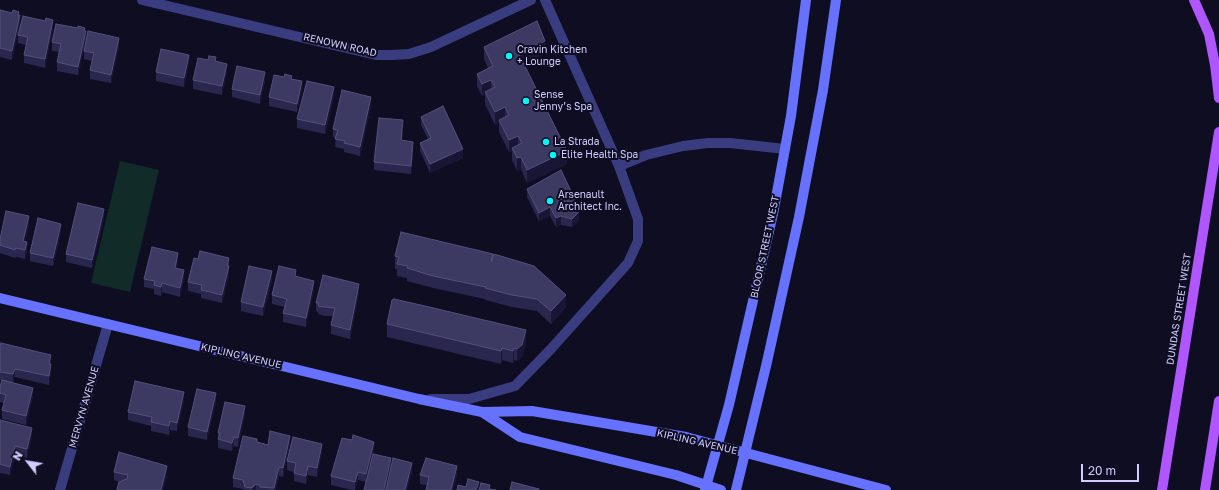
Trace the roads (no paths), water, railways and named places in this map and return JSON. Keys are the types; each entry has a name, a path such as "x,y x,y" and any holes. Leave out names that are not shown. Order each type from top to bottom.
{"main road":[{"name":"BLOOR STREET WEST","path":"705,488 754,302 773,214 791,116 806,0"},
{"path":"736,490 767,362 799,217 823,90 836,0"},
{"path":"1194,0 1209,34 1219,98"},
{"name":"DUNDAS STREET WEST","path":"1162,490 1217,160 1219,132"},
{"name":"KIPLING AVENUE","path":"0,298 419,399 482,412 532,411 686,437 886,490"},
{"path":"1205,490 1219,401"},
{"name":"KIPLING AVENUE","path":"482,412 520,437 676,475 705,488 721,490"}],"street":[{"name":"RENOWN ROAD","path":"142,0 376,55 392,55 409,54 431,47 531,0"},
{"path":"419,399 469,399 514,386 620,273 634,252 639,230 638,219 619,166 562,42 545,0"},
{"path":"619,166 646,155 683,146 708,143 730,143 785,149"},
{"name":"MERVYN AVENUE","path":"60,490 108,324"}],"place":[{"name":"Cravin Kitchen + Lounge","path":"509,56"},
{"name":"Sense Jenny’s Spa","path":"526,101"},
{"name":"La Strada","path":"546,142"},
{"name":"Elite Health Spa","path":"553,155"},
{"name":"Arsenault Architect Inc.","path":"550,201"}]}
